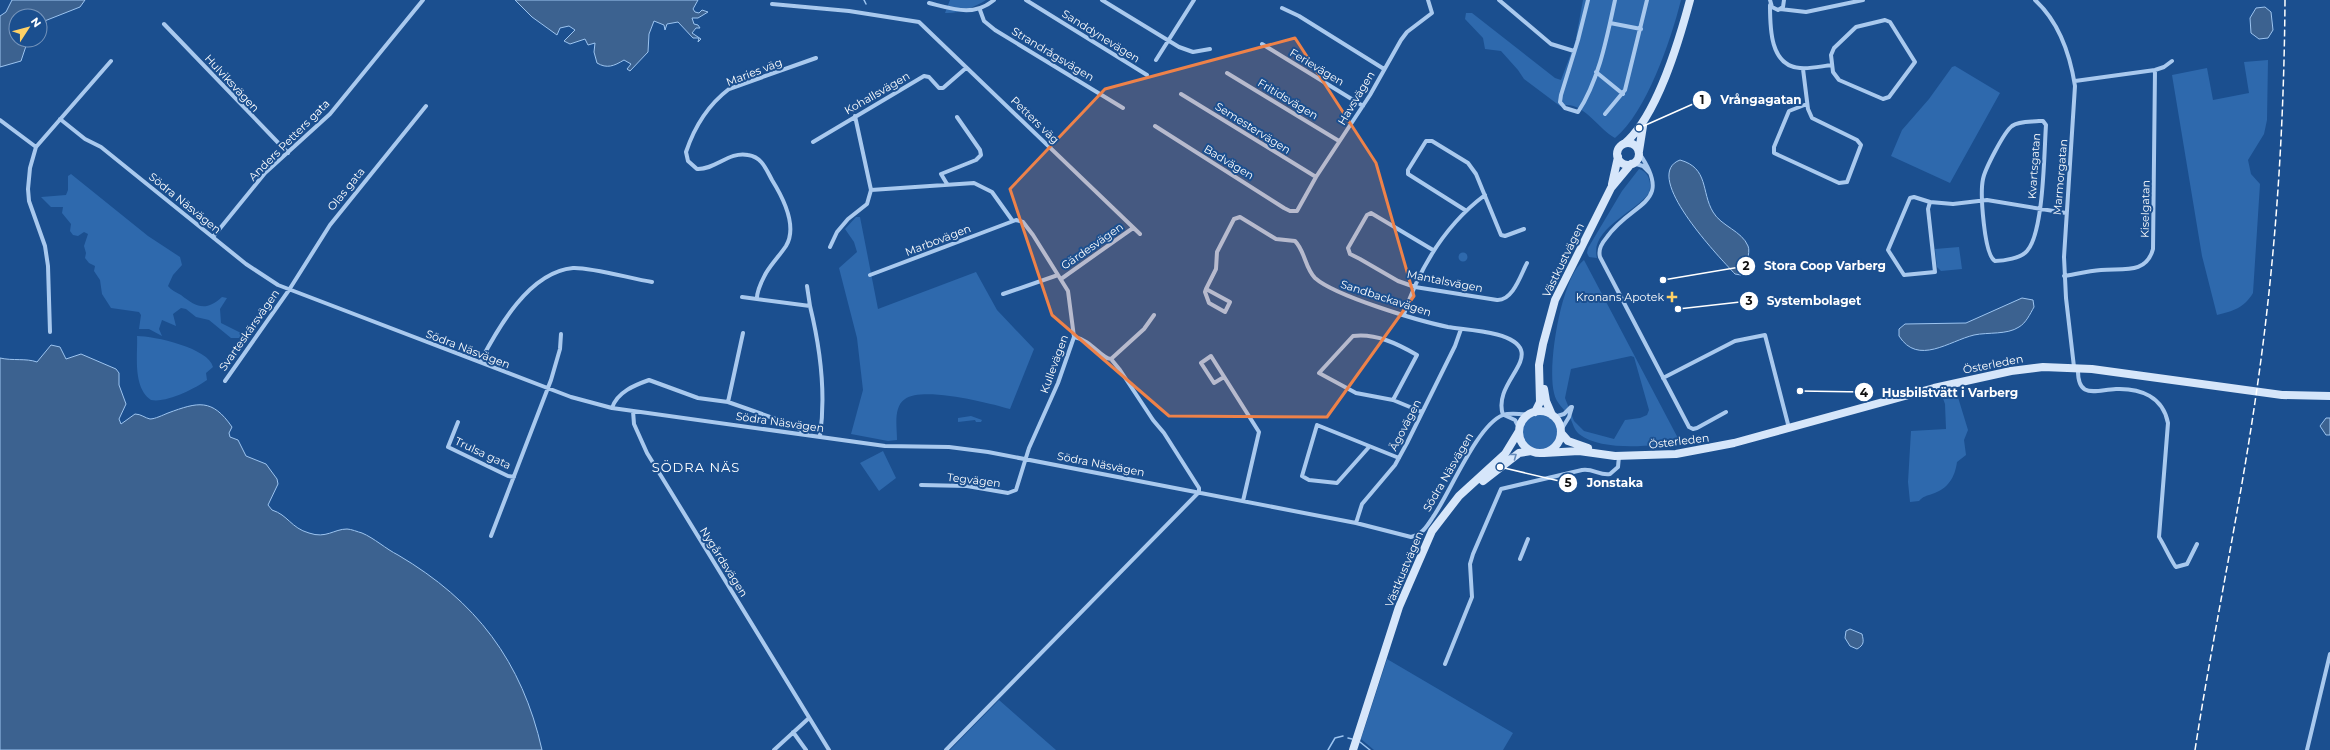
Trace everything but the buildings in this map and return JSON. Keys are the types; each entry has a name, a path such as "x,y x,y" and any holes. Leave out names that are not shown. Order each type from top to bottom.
{"main road":[{"name":"Västkustvägen","path":"1532,413 1540,402 1539,365 1550,315 1560,288 1611,188 1618,158 1618,150 1635,134 1646,116 1664,76 1690,0"},
{"name":"Västkustvägen","path":"1611,188 1632,164 1638,160 1640,137 1646,116"},
{"path":"1624,144 1634,144 1639,152"},
{"path":"1618,158 1624,163 1632,164"},
{"name":"Västkustvägen","path":"1543,344 1544,393 1553,416"},
{"name":"Österleden","path":"1544,453 1579,451 1619,455 1676,454 1734,443 1934,388 2011,371 2076,367 2277,394 2330,396"},
{"path":"1544,412 1553,416 1561,432 1556,446 1544,453 1531,451 1522,443 1519,430 1523,420 1532,413 1544,412"},
{"name":"Västkustvägen","path":"1352,750 1399,607 1432,531 1459,496 1504,454 1519,430"},
{"name":"Österleden","path":"1561,432 1572,443 1619,455"},
{"name":"Västkustvägen","path":"1376,674 1428,549 1447,518 1471,492 1500,467 1519,453 1531,451"}],"street":[{"name":"Anders Petters gata","path":"213,237 266,173 330,114 424,0"},
{"path":"929,3 958,10 980,10 994,0"},
{"name":"Sanddynevägen","path":"1026,0 1147,75"},
{"path":"1102,0 1168,41 1193,52 1210,49"},
{"path":"1156,60 1194,0"},
{"name":"Havsvägen","path":"1295,211 1298,209 1316,177 1363,106 1407,32 1432,13 1428,0"},
{"path":"1499,0 1551,44 1574,51"},
{"path":"1588,0 1560,102 1565,108 1578,112 1585,102 1596,72 1610,23 1614,0"},
{"path":"1605,114 1626,90 1647,0"},
{"path":"1770,2 1775,9 1793,11 1818,10 1863,0"},
{"name":"Marmorgatan","path":"2035,0 2048,15 2061,36 2068,54 2074,81 2075,109 2066,213 2064,276 2078,381 2085,390 2092,392 2117,389 2141,392 2152,396 2161,406 2168,423 2159,537 2169,552 2172,563 2176,568 2187,564 2197,544"},
{"path":"1770,21 1785,1 1793,11"},
{"path":"1770,2 1770,21 1777,55 1789,65 1803,69 1832,64"},
{"name":"Petters väg","path":"772,4 848,11 917,21 1140,234"},
{"path":"1282,8 1299,16 1384,69"},
{"name":"Strandrågsvägen","path":"980,10 984,21 995,30 1123,108"},
{"path":"1885,20 1890,22 1915,62 1889,97 1883,100 1839,80 1832,64 1832,50 1854,29 1885,20"},
{"path":"1610,23 1641,29"},
{"name":"Hulviksvägen","path":"164,24 288,153"},
{"name":"Ferievägen","path":"1262,44 1363,106"},
{"name":"Maries väg","path":"757,298 759,288 767,271 788,243 789,224 779,192 764,165 755,157 745,154 733,157 705,170 692,166 686,152 704,115 721,95 729,89 816,58"},
{"path":"50,332 48,266 45,246 33,212 28,189 30,168 36,147 111,61"},
{"path":"2074,81 2155,70 2164,67 2172,61"},
{"name":"Kohallsvägen","path":"813,142 924,76 929,77 939,88 943,88 966,68"},
{"path":"1803,69 1809,114 1815,121 1860,142 1861,148 1847,182 1839,183 1774,153 1774,147 1789,111 1807,104"},
{"name":"Kiselgatan","path":"2064,276 2100,270 2137,268 2144,265 2151,256 2153,249 2155,70"},
{"path":"1596,72 1623,94"},
{"name":"Fritidsvägen","path":"1227,73 1339,141"},
{"name":"Semestervägen","path":"1181,94 1316,177"},
{"name":"Olas gata","path":"289,290 348,200 426,106"},
{"path":"830,247 837,232 848,219 867,204 871,190 855,116"},
{"path":"947,184 941,174 976,160 981,155 980,150 957,117"},
{"name":"Södra Näsvägen","path":"60,119 85,139 101,148 256,270 289,290 548,389 612,408 885,446 961,448 1356,523 1404,537 1419,535 1445,500 1484,430 1503,415"},
{"path":"0,120 36,147"},
{"name":"Kvartsgatan","path":"1982,200 1984,175 2010,128 2020,123 2044,121 2046,125 2040,208"},
{"name":"Badvägen","path":"1154,126 1284,208 1295,211"},
{"path":"1465,210 1408,174 1408,170 1426,141 1432,141 1468,163 1476,174 1502,235 1505,236 1524,229"},
{"path":"1639,152 1652,175 1654,187 1649,199 1613,229 1602,244 1599,253 1663,378 1692,429 1697,428 1726,412"},
{"path":"1632,164 1643,166 1652,175"},
{"path":"871,190 970,182 992,192 1012,220"},
{"path":"1404,314 1433,250 1465,210 1485,195"},
{"path":"1930,202 1928,209 1935,272 1904,274 1890,256 1888,247 1910,198 1914,197 1930,202 1953,204 1982,200 2066,213"},
{"path":"1982,200 1990,256 1995,261 2015,257 2027,251 2040,208"},
{"name":"Mantalsvägen","path":"1433,250 1374,214 1367,215 1348,248 1350,254 1398,281 1415,287 1502,300 1509,296 1527,262"},
{"name":"Sandbackavägen","path":"1206,289 1216,269 1217,252 1234,219 1240,217 1276,239 1295,241 1309,270 1326,287 1404,314 1461,329 1474,330 1516,343 1520,349 1520,362 1502,396 1501,406 1503,415"},
{"name":"Kullevägen","path":"1012,220 1020,221 1026,226 1061,279 1070,301 1074,337 1058,383 1025,459"},
{"name":"Marbovägen","path":"870,275 1012,220"},
{"name":"Gärdesvägen","path":"1061,279 1133,228"},
{"path":"480,362 501,324 517,303 535,286 554,275 573,268 652,282"},
{"path":"1003,294 1058,275"},
{"path":"807,286 820,365 823,400 820,436"},
{"path":"1206,289 1230,302 1225,312 1209,303 1205,294 1206,289"},
{"name":"Svarteskärsvägen","path":"225,381 289,290"},
{"path":"742,297 757,298 762,302 810,306"},
{"path":"1111,359 1144,329 1154,315"},
{"name":"Ägovägen","path":"1356,523 1362,504 1399,458 1455,346 1461,329"},
{"path":"728,402 743,333"},
{"name":"Trulsa gata","path":"491,536 548,389 557,361 561,334"},
{"path":"1394,400 1416,355 1396,344 1363,334 1354,336 1319,373 1356,393 1394,400 1422,412"},
{"path":"1663,378 1735,341 1765,335 1789,428"},
{"path":"946,750 1199,492 1199,488 1180,456 1152,420 1120,370 1111,359 1104,357 1087,341 1074,337"},
{"path":"1224,377 1214,383 1201,363 1211,356 1259,432 1243,501"},
{"path":"612,408 616,399 627,390 649,380 698,398 728,402 793,425 807,434"},
{"path":"1553,416 1564,414 1572,406 1569,417 1561,432"},
{"name":"Nygårdsvägen","path":"633,411 634,424 646,453 828,750"},
{"path":"1503,415 1532,413"},
{"path":"1503,415 1515,420 1519,430"},
{"name":"Trulsa gata","path":"458,422 448,447 508,476 514,477"},
{"path":"1369,447 1337,483 1309,480 1302,476 1317,425 1399,458"},
{"path":"1445,664 1472,597 1470,564 1473,554 1501,489 1587,469 1604,475 1610,474 1618,467 1619,455"},
{"name":"Tegvägen","path":"921,485 967,486 1009,493 1016,490 1025,459"},
{"path":"1520,559 1528,539"},
{"path":"2307,750 2330,654"},
{"path":"774,750 809,718"},
{"path":"793,732 804,749"}],"highlighted area":[{"path":"1295,38 1376,163 1414,296 1327,417 1169,416 1052,315 1010,189 1105,89"}],"shaded area":[{"path":"12,0 85,0 80,7 48,20 48,8 8,8"},
{"path":"515,0 698,0 693,9 695,12 699,13 702,10 708,12 698,18 692,18 694,24 698,25 700,28 696,28 692,33 701,39 698,42 699,38 693,38 678,22 667,24 665,30 664,25 654,21 649,34 648,52 630,71 627,69 631,64 624,60 610,66 604,66 597,63 594,52 595,43 588,45 585,39 570,44 564,41 575,30 569,26 560,28 557,35 532,17"},
{"path":"950,0 986,0 966,10 945,13"},
{"path":"1583,0 1681,0 1664,55 1647,94 1637,112 1626,127 1615,138 1583,111 1568,105 1560,106 1524,79 1501,51 1485,49 1483,38 1465,19 1466,13 1472,13 1555,78 1561,80 1575,43"},
{"path":"2265,7 2271,12 2273,30 2268,38 2259,39 2251,33 2250,18 2256,8"},
{"path":"8,8 8,48 25,48 21,61 0,67 0,16 6,12"},
{"path":"2268,60 2267,120 2264,134 2248,160 2251,174 2260,184 2253,293 2246,302 2238,308 2217,315 2202,256 2172,75 2207,68 2213,100 2249,93 2244,62"},
{"path":"1955,66 2000,93 1950,183 1891,156 1902,130 1929,99 1952,67"},
{"path":"1680,160 1696,169 1703,182 1709,204 1713,212 1721,221 1741,236 1748,246 1749,252 1747,261 1741,275 1735,274 1714,252 1687,217 1676,198 1670,182 1670,169"},
{"path":"1639,169 1642,170 1649,178 1649,193 1643,200 1615,222 1600,238 1596,248 1597,258 1589,257 1587,253 1588,248 1622,191"},
{"path":"71,174 148,236 180,257 182,265 173,275 168,286 171,289 196,305 201,306 211,305 222,297 227,298 220,309 221,323 241,333 240,338 231,338 209,320 196,317 186,309 181,308 173,314 176,326 162,320 159,329 162,336 149,329 139,329 141,315 139,312 111,308 102,294 100,280 94,271 95,266 89,263 85,258 86,253 84,246 88,234 84,232 78,236 73,235 70,231 71,224 62,213 63,207 51,207 41,197 66,195 68,190 68,176"},
{"path":"856,217 860,217 878,309 976,272 997,310 1034,349 1010,409 956,397 926,394 914,395 905,399 901,403 897,412 897,440 888,441 851,434 863,390 857,338 839,268 857,252 854,242 845,229"},
{"path":"1959,247 1962,269 1941,271 1937,267 1935,249"},
{"path":"1463,252 1468,257 1463,262 1458,257"},
{"path":"1584,260 1680,442 1628,446 1589,440 1577,432 1568,415 1555,397 1552,380 1554,344 1563,302 1576,269","holes":["1631,356 1634,357 1649,410 1647,415 1640,418 1625,420 1614,439 1584,431 1574,421 1565,398 1571,369"]},
{"path":"2022,298 2033,300 2034,307 2024,323 2014,330 1974,335 1934,349 1924,350 1915,349 1907,345 1899,336 1899,329 1905,324 1966,323"},
{"path":"137,336 155,338 180,344 202,354 209,360 213,367 206,373 207,380 188,391 172,397 151,400 145,394 138,379"},
{"path":"51,345 60,347 66,359 81,354 116,369 119,373 119,385 126,404 119,419 121,424 135,414 152,419 188,406 204,405 218,411 232,427 229,433 230,437 238,440 246,456 266,464 277,479 278,484 268,505 272,510 282,515 303,531 315,535 342,529 362,533 426,573 451,592 473,613 492,636 508,661 522,688 533,718 542,750 0,750 0,358 37,362"},
{"path":"1941,393 1957,394 1968,430 1964,440 1966,455 1957,462 1950,482 1946,486 1938,492 1924,497 1919,501 1910,502 1908,482 1911,431 1946,429 1945,404"},
{"path":"1544,414 1553,419 1557,425 1557,439 1553,445 1544,450 1536,450 1527,445 1523,439 1522,428 1527,419 1533,415"},
{"path":"971,416 982,420 981,422 976,422 975,420 958,422 958,418"},
{"path":"2326,418 2330,418 2330,435 2326,435 2320,426"},
{"path":"883,451 896,478 879,491 860,463"},
{"path":"1850,629 1862,634 1863,643 1857,649 1850,646 1845,638 1846,631"},
{"path":"1387,659 1513,733 1503,750 1374,750 1361,739"},
{"path":"999,700 1056,750 950,750"}],"waterway":[{"path":"864,0 866,4"},
{"path":"1328,750 1335,738 1343,736"},
{"path":"1348,738 1352,739"},
{"path":"1360,742 1370,750"}],"railway":[{"path":"2195,750 2241,489 2262,352 2277,201 2283,101 2285,0"}],"place":[{"name":"Vrångagatan","path":"1639,128"},
{"name":"Stora Coop Varberg","path":"1663,280"},
{"name":"Kronans Apotek","path":"1672,297"},
{"name":"Systembolaget","path":"1678,309"},
{"name":"Husbilstvätt i Varberg","path":"1800,391"},
{"name":"Jonstaka","path":"1500,467"}],"district":[{"name":"SÖDRA NÄS","path":"696,467"}]}
